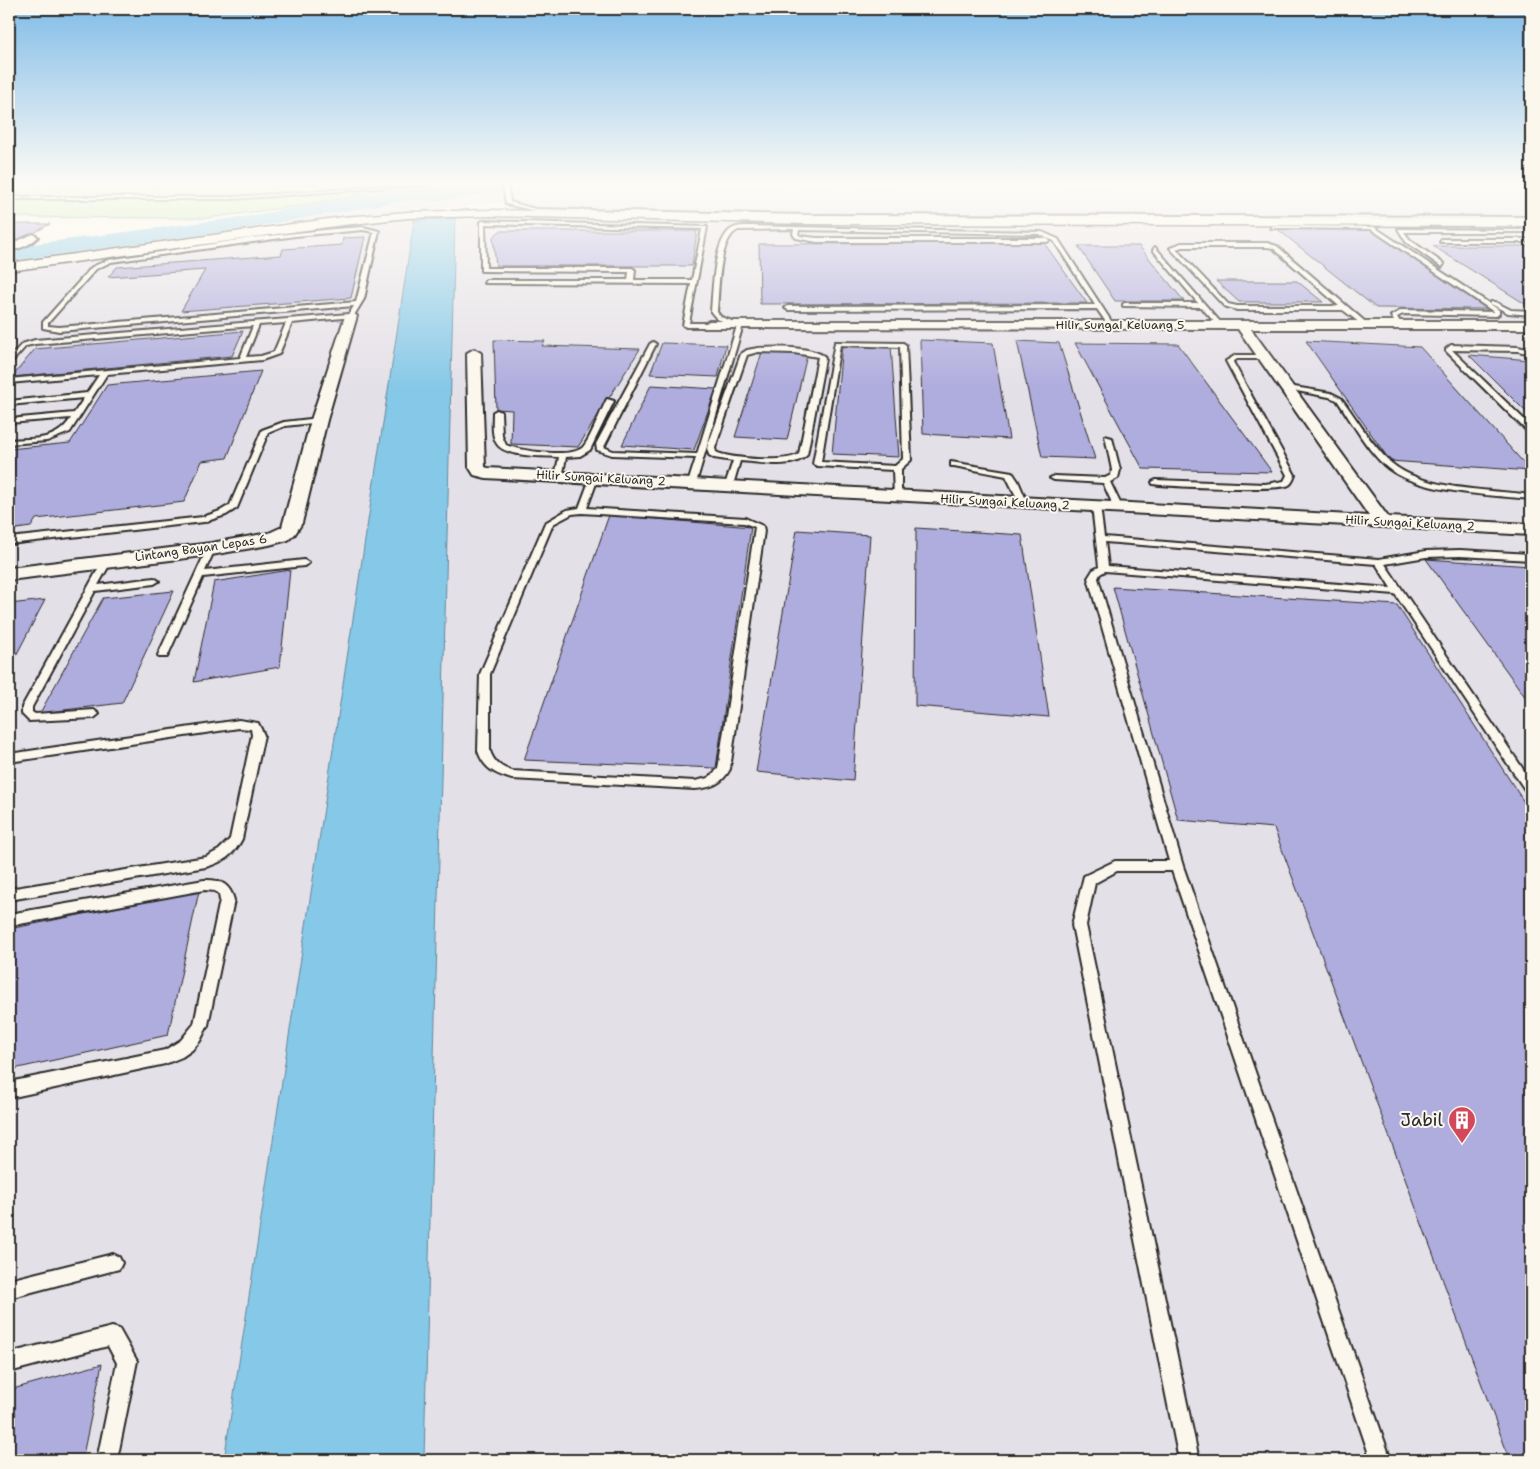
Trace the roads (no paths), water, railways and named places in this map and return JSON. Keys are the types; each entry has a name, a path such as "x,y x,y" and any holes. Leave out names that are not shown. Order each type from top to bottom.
{"street":[{"path":"9,267 114,253"},
{"name":"Lintang Bayan Lepas 6","path":"9,574 211,549 281,536 289,530 293,522 319,420 354,310"},
{"name":"Hilir Sungai Keluang 5","path":"709,325 1531,325"},
{"path":"1242,325 1384,522"},
{"name":"Hilir Sungai Keluang 2","path":"474,353 477,463 480,471 898,497 1023,502 1531,530"}],"lane":[{"path":"172,253 102,263 94,268 45,323 45,327 60,329 354,310"},
{"path":"9,362 24,345 30,342 290,321 354,310 361,299 372,253"},
{"path":"483,253 483,270 632,270 631,282"},
{"path":"700,253 686,325 709,325"},
{"path":"692,483 740,325 719,318 714,312 721,253"},
{"path":"1064,253 1110,324"},
{"path":"1158,253 1220,325"},
{"path":"1177,253 1226,305 1237,308 1344,308"},
{"path":"1281,253 1366,325"},
{"path":"1399,325 1394,316 1402,312 1496,314 1497,310 1409,253"},
{"path":"1424,253 1450,271"},
{"path":"1458,277 1496,305 1510,312 1531,313"},
{"path":"486,282 694,282"},
{"path":"1125,305 1203,305"},
{"path":"788,308 1099,307"},
{"path":"9,381 270,356 277,353 290,321"},
{"path":"242,360 257,324"},
{"path":"836,343 903,345 907,460 897,468 817,464 836,343"},
{"path":"653,344 600,444 600,448 612,453 699,456"},
{"path":"1531,352 1518,349 1451,347 1448,350 1531,430"},
{"path":"759,350 808,352 821,356 822,359 803,456 789,461 737,459 717,456 712,453 711,448 744,354 759,350"},
{"path":"1156,482 1265,486 1287,483 1291,475 1229,361 1236,356 1265,357"},
{"path":"9,442 54,437 67,430 104,373"},
{"path":"9,387 65,382"},
{"path":"1288,388 1331,395 1339,399 1387,463 1408,477 1427,484 1531,497"},
{"path":"9,403 90,395"},
{"path":"496,412 500,444 504,449 563,455 576,454 587,448 610,401"},
{"path":"9,421 77,415"},
{"path":"9,541 204,519 223,513 234,506 265,432 283,423 319,420"},
{"path":"1054,478 1106,481 1115,476 1116,470 1108,438"},
{"path":"559,476 563,455"},
{"path":"729,485 737,459"},
{"path":"954,464 1009,474 1023,502"},
{"path":"897,468 898,497"},
{"path":"582,510 594,478"},
{"path":"1106,481 1118,507"},
{"path":"1096,506 1104,568"},
{"path":"582,510 745,521 758,526 760,531 724,768 719,778 709,784 695,785 512,775 497,770 487,762 484,751 485,674 549,523 570,512 582,510"},
{"path":"1101,539 1379,562 1426,554 1460,553 1531,557"},
{"path":"163,655 211,549"},
{"path":"94,714 33,718 27,714 27,707 106,562"},
{"path":"1379,562 1531,790"},
{"path":"199,575 304,563"},
{"path":"1381,1460 1177,866 1093,578 1096,572 1104,568 1398,590"},
{"path":"90,589 154,581"},
{"path":"9,758 239,724 254,726 258,735 236,839 225,853 216,859 9,895"},
{"path":"1177,866 1115,866 1089,880 1079,925 1189,1460"},
{"path":"9,920 204,885 222,887 228,900 201,1025 197,1035 188,1045 177,1053 165,1057 9,1090"},
{"path":"9,1289 113,1263"},
{"path":"9,1362 112,1336 127,1361 108,1460"}],"water":[{"path":"409,253 454,253 424,1460 224,1460"}],"waterway":[{"path":"9,254 20,253"}],"place":[{"name":"Jabil","path":"1462,1144"}]}
